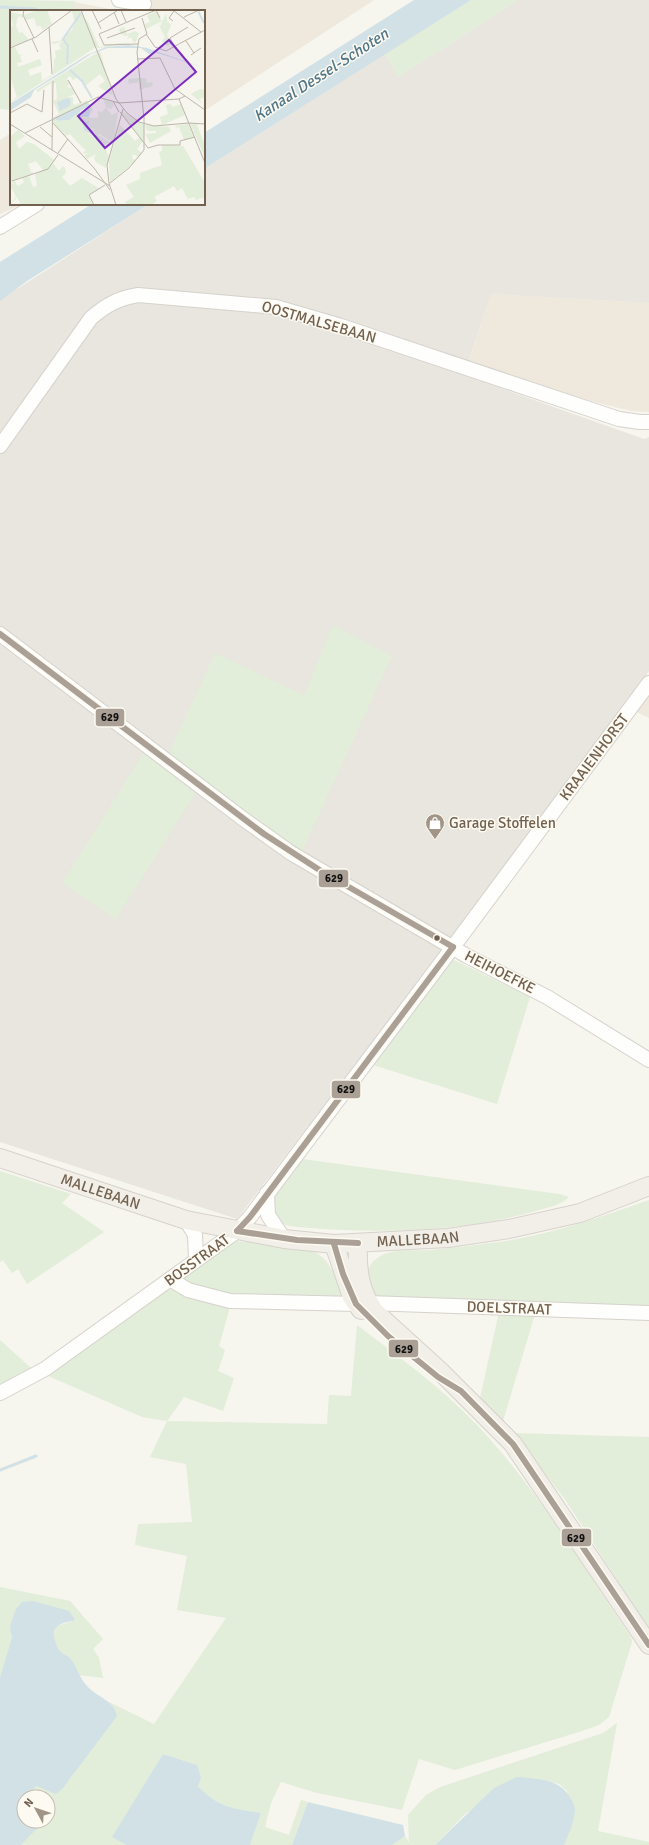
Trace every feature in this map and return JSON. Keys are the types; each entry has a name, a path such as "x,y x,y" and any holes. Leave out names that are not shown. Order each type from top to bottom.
{"main road":[{"name":"MALLEBAAN","path":"0,1158 186,1220 284,1239 334,1244 448,1238 509,1229 580,1213 649,1186"},
{"path":"358,1243 358,1275 362,1304"},
{"path":"334,1244 343,1274 362,1304 375,1312 461,1391 513,1444 649,1645"}],"street":[{"path":"119,0 144,5"},
{"path":"0,227 35,205"},
{"name":"OOSTMALSEBAAN","path":"0,446 91,318 110,303 122,298 138,295 276,308 341,326 619,419 649,422"},
{"name":"HEIHOEFKE","path":"0,634 264,834 321,871 453,948 547,997 649,1060"},
{"name":"KRAAIENHORST","path":"453,948 649,682"},
{"name":"BOSSTRAAT","path":"0,1393 45,1369 237,1231 250,1217 266,1193 453,948"},
{"path":"266,1193 268,1215 284,1239"},
{"path":"186,1220 195,1235 196,1259"},
{"name":"DOELSTRAAT","path":"170,1279 188,1290 230,1301 649,1313"}],"shaded area":[{"path":"132,0 374,0 205,110 205,10 133,10"},
{"path":"518,0 649,0 649,303 491,294 464,375 644,439 649,437 649,671 451,940 237,1219 0,1142 0,300 147,205 205,205 205,168 385,54 398,77"},
{"path":"74,2 115,10 72,10"},
{"path":"10,134 10,205 20,205 0,214 0,140"},
{"path":"491,294 649,303 649,412 632,411 598,403 468,364"},
{"path":"649,683 649,718 635,711"}],"green space":[{"path":"0,0 75,1 73,10 10,10 10,110 0,109"},
{"path":"471,0 518,0 398,77 385,54"},
{"path":"333,625 392,656 299,858 200,786 116,919 62,883 148,746 166,759 215,653 304,695"},
{"path":"452,959 530,997 497,1104 373,1065"},
{"path":"302,1159 559,1194 569,1197 562,1202 547,1208 484,1223 455,1227 367,1231 289,1226 278,1220 270,1207 273,1199"},
{"path":"0,1171 71,1194 62,1203 104,1232 27,1284 18,1269 12,1273 3,1260 0,1262"},
{"path":"649,1200 649,1307 374,1297 368,1280 368,1270 370,1265 379,1257 390,1252 403,1250 430,1250 518,1239 575,1225"},
{"path":"233,1241 290,1246 302,1248 318,1254 331,1268 344,1298 229,1295 193,1287 179,1278"},
{"path":"172,1289 215,1304 230,1307 219,1346 225,1350 218,1371 234,1378 223,1411 184,1397 167,1421 142,1417 46,1375 164,1290"},
{"path":"499,1312 535,1314 503,1421 480,1398"},
{"path":"357,1325 420,1373 478,1426 520,1475 558,1528 631,1637 632,1642 609,1717 599,1725 582,1731 455,1770 419,1759 402,1810 317,1793 281,1782 271,1803 265,1827 289,1835 301,1800 308,1802 292,1845 250,1845 261,1813 226,1806 213,1799 198,1786 197,1765 163,1754 113,1837 126,1845 21,1845 35,1829 56,1829 56,1789 34,1789 36,1786 41,1788 71,1778 116,1711 109,1702 154,1724 226,1618 177,1610 187,1556 135,1545 138,1524 192,1522 186,1464 150,1457 167,1421 327,1424 329,1395 351,1396"},
{"path":"0,1340 31,1368 0,1384"},
{"path":"513,1433 649,1437 649,1629 564,1498"},
{"path":"0,1587 70,1601 103,1639 93,1649 99,1658 103,1678 78,1675 71,1659 59,1651 53,1636 57,1626 74,1621 74,1618 68,1611 16,1609 10,1630 12,1637 0,1677"},
{"path":"617,1723 598,1831 649,1842 649,1845 564,1845 572,1824 567,1791 559,1784 541,1779 476,1807 465,1814 435,1845 392,1845 405,1836 409,1842 408,1815 426,1795 440,1787 603,1733"}],"water":[{"name":"Kanaal Dessel-Schoten","path":"414,0 471,0 205,168 205,132"},
{"path":"90,205 147,205 27,281 0,301 0,262"},
{"path":"33,1601 69,1611 74,1618 74,1621 60,1624 54,1633 54,1638 58,1649 70,1658 82,1680 92,1691 113,1707 117,1716 63,1788 56,1794 56,1789 44,1789 36,1786 34,1789 16,1789 16,1829 36,1829 21,1845 0,1845 0,1677 12,1637 10,1630 11,1623 16,1609 22,1602"},
{"path":"163,1754 197,1765 201,1778 198,1786 213,1799 226,1806 261,1813 250,1845 126,1845 112,1837"},
{"path":"517,1777 540,1779 555,1783 566,1792 575,1807 575,1810 564,1845 435,1845 494,1788"},
{"path":"308,1802 403,1825 405,1836 392,1845 292,1845"}],"waterway":[{"path":"0,7 36,9"},
{"path":"0,1470 36,1456"}],"transit line":[{"name":"629","path":"0,634 264,834 321,871 453,947"},
{"name":"629","path":"237,1231 250,1217 453,947"},
{"name":"629","path":"237,1231 297,1240 358,1243"},
{"name":"629","path":"334,1244 343,1274 356,1304 388,1336 438,1377 461,1391 513,1444 649,1645"}],"place":[{"name":"Garage Stoffelen","path":"435,840"}]}
